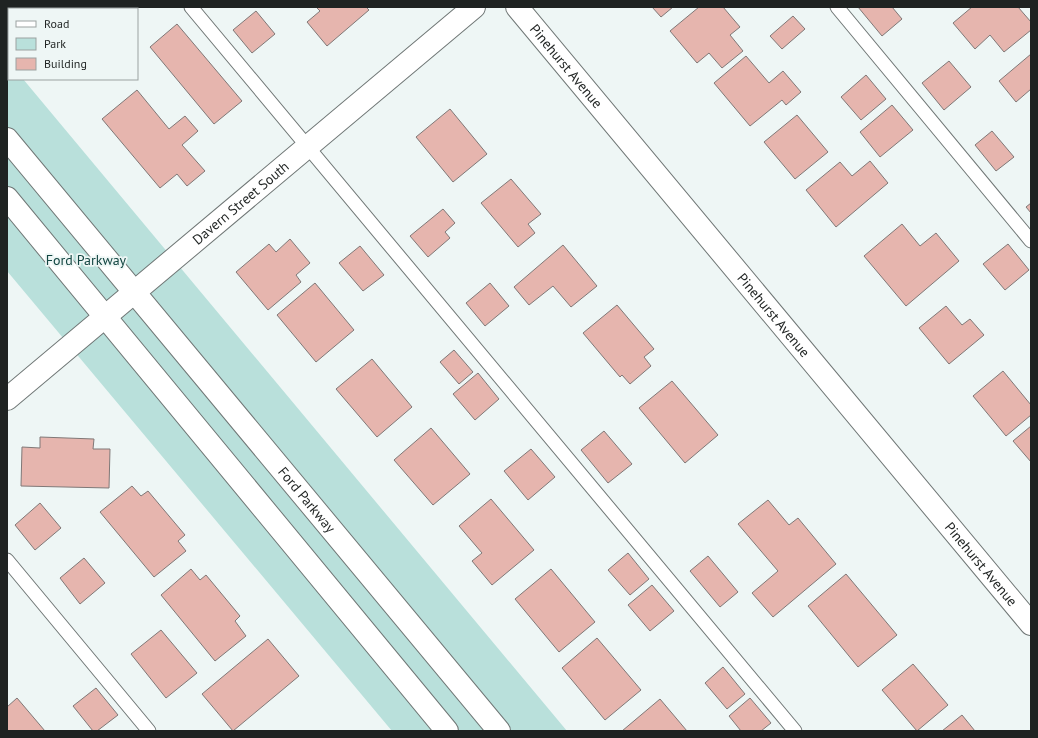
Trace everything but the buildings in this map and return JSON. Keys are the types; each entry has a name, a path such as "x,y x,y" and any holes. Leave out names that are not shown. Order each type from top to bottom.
{"main road":[{"name":"Davern Street South","path":"7,399 474,7"},
{"name":"Pinehurst Avenue","path":"517,7 1031,624"},
{"name":"Ford Parkway","path":"7,139 499,731"},
{"path":"7,198 447,731"}],"lane":[{"path":"191,7 794,731"},
{"path":"836,7 1031,241"},
{"path":"7,560 149,731"}],"green space":[{"name":"Ford Parkway","path":"7,59 8,80 24,80 567,731 392,731 7,271"}]}
